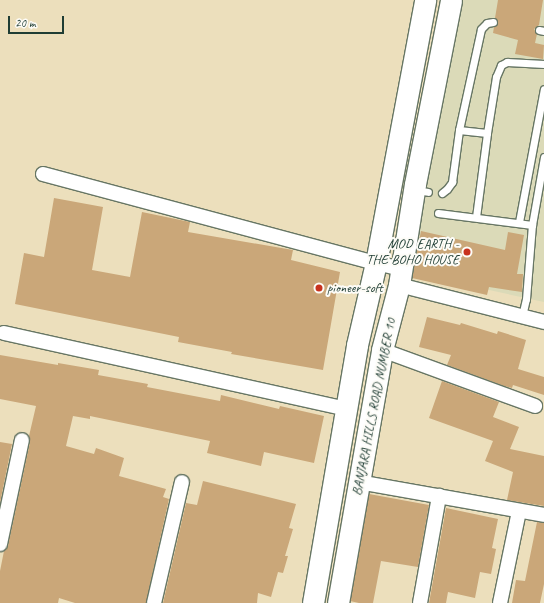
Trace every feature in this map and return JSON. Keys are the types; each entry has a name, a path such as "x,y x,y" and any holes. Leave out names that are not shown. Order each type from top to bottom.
{"main road":[{"name":"BANJARA HILLS ROAD NUMBER 10","path":"312,603 357,344 376,263 425,0"},
{"name":"BANJARA HILLS ROAD NUMBER 10","path":"338,603 382,350 418,200 451,0"}],"street":[{"path":"43,174 376,263 400,277 544,322"},
{"path":"4,333 346,409"},
{"path":"382,350 535,406"},
{"path":"0,544 22,440"},
{"path":"154,603 182,482"},
{"path":"359,482 544,515"},
{"path":"420,603 439,496"},
{"path":"500,603 520,511"}],"lane":[{"path":"442,194 452,182 460,130 481,29 488,23 493,22"},
{"path":"476,217 487,133 499,68 507,62 544,64"},
{"path":"520,222 544,89"},
{"path":"460,130 487,133"},
{"path":"522,316 526,299 532,225 544,157"},
{"path":"438,213 520,222 532,225"}],"shaded area":[{"path":"455,0 544,0 544,302 406,272"}],"building":[{"path":"498,0 543,0 539,25 534,29 537,34 535,43 544,45 543,59 515,54 518,40 493,33 494,27 498,23 495,18"},
{"path":"54,198 103,207 92,270 130,277 142,212 190,222 188,232 293,250 291,260 340,272 323,370 231,354 232,352 178,342 179,337 15,304 24,253 44,257"},
{"path":"421,231 505,250 508,232 524,235 517,274 523,274 522,292 489,287 487,295 412,278"},
{"path":"427,317 460,325 461,323 497,334 498,331 526,340 518,369 544,377 544,395 513,385 512,388 504,386 447,365 451,355 419,347"},
{"path":"0,355 99,370 98,375 148,384 147,387 220,401 221,395 279,409 280,406 324,416 314,463 264,452 261,466 207,453 210,441 90,416 90,419 73,416 66,446 94,454 96,448 124,458 119,476 166,489 163,497 169,499 146,603 75,603 59,598 58,603 0,603 0,571 4,551 8,546 36,406 0,399"},
{"path":"442,381 499,402 493,417 519,427 510,449 544,456 544,506 507,500 513,472 485,461 493,441 429,418"},
{"path":"0,442 12,444 0,503"},
{"path":"203,481 296,504 289,528 293,529 285,556 288,556 283,573 278,572 271,597 258,593 257,603 163,603 186,503 197,505"},
{"path":"369,494 429,505 418,567 381,561 373,603 359,603 350,601"},
{"path":"446,508 498,519 492,548 496,549 491,574 480,572 475,598 448,592 446,603 429,603"},
{"path":"537,522 544,523 544,584 540,603 512,603 516,580 525,581"}],"place":[{"name":"MOD EARTH - THE BOHO HOUSE","path":"467,252"},
{"name":"pioneer-soft","path":"319,288"}]}
